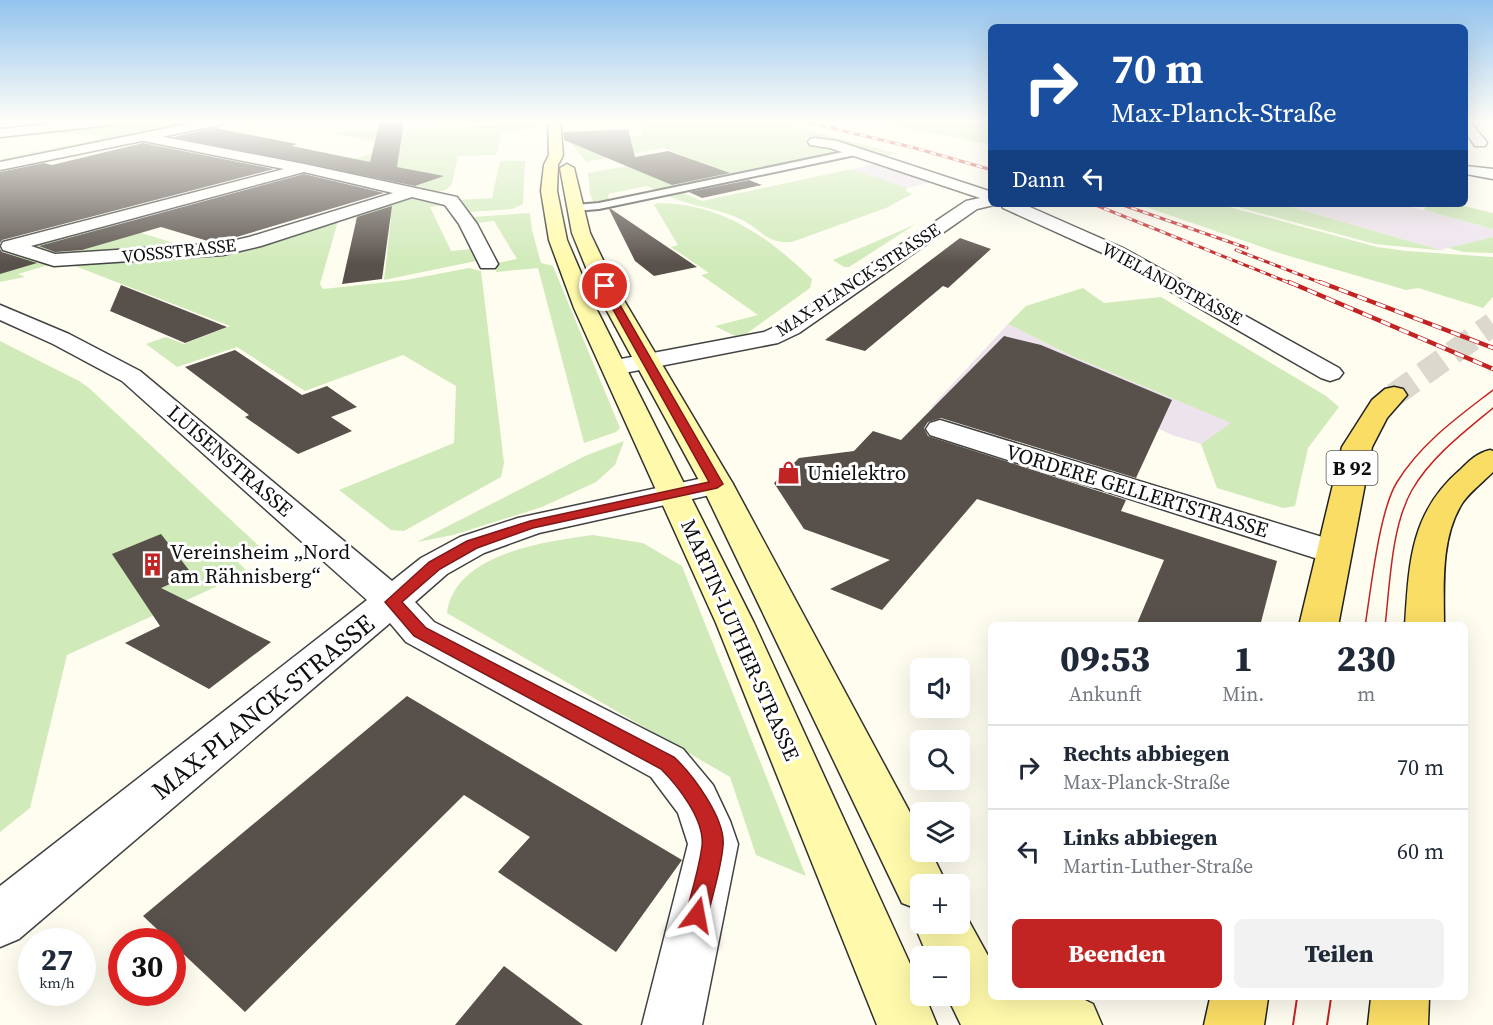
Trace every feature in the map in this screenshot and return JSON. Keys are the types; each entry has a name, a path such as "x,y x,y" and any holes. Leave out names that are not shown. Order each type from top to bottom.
{"main road":[{"name":"MARTIN-LUTHER-STRASSE","path":"551,169 549,191 558,240 585,308 614,367 696,489 915,874"},
{"name":"MARTIN-LUTHER-STRASSE","path":"567,169 581,233 605,286 647,361 696,489 735,623 907,1025"},
{"name":"B 92","path":"1319,622 1357,447 1367,425 1383,404 1394,395"},
{"path":"1424,622 1427,567 1436,522 1450,498 1490,459"},
{"path":"970,976 992,1025"},
{"path":"1026,1000 1072,1025"},
{"path":"1234,1025 1239,1000"},
{"path":"1398,1025 1400,1000"}],"street":[{"name":"VOSSSTRASSE","path":"6,247 301,169"},
{"path":"308,169 451,201 468,224 488,264"},
{"path":"905,169 988,198"},
{"path":"1468,170 1493,174"},
{"name":"VOSSSTRASSE","path":"6,247 54,260 223,249 254,242 412,192"},
{"name":"MAX-PLANCK-STRASSE","path":"614,367 770,338 791,328 972,205 988,200"},
{"name":"WIELANDSTRASSE","path":"1016,207 1116,252 1330,373"},
{"name":"LUISENSTRASSE","path":"0,312 61,339 131,376 393,602 420,632 668,763 685,780 705,815 713,844 672,1025"},
{"name":"VORDERE GELLERTSTRASSE","path":"940,429 1334,552"},
{"name":"MAX-PLANCK-STRASSE","path":"0,920 435,566 472,545 530,525 696,489"}],"lane":[{"path":"575,208 599,206 777,169"}],"shaded area":[{"path":"852,169 887,169 929,183 907,188"},
{"path":"1291,207 1412,207 1493,229 1493,237 1440,250"},
{"path":"1008,324 1072,356 1232,423 1201,444 1172,435 1109,405 978,422 931,407"}],"green space":[{"path":"319,169 370,169 349,175"},
{"path":"377,169 455,169 452,184 448,188 438,192 411,188 432,180"},
{"path":"498,169 525,169 523,204 512,209 467,212 457,200 492,198"},
{"path":"612,169 768,169 661,191 646,186 608,194 609,201 593,201 588,173"},
{"path":"852,169 907,188 906,191 912,194 886,208 792,242 777,241 736,217 666,195 678,191 702,201"},
{"path":"410,196 447,205 430,207 451,251 471,249 476,261 384,280 391,219 354,221 361,212"},
{"path":"657,203 702,209 742,225 795,263 812,279 810,288 746,334 735,336 715,326 758,315 701,275 709,273 671,247 678,245 654,205"},
{"path":"1146,207 1229,207 1377,247 1493,257 1493,297 1483,308 1418,288 1406,290 1279,253"},
{"path":"1237,207 1291,207 1440,250 1457,252 1375,244"},
{"path":"1426,207 1468,207 1493,213 1493,229 1424,210"},
{"path":"530,213 541,263 553,266 620,428 616,432 584,443 538,268 496,272 497,263 517,259 494,221 477,223 472,217"},
{"path":"338,221 320,284 323,289 406,280 469,268 481,271 504,463 501,477 404,531 391,530 339,490 454,443 456,386 403,355 305,391 237,347 177,367 146,344 166,337 184,344 230,326 62,261 18,274 25,277 0,282 0,255 5,253 46,261 242,247 251,250 300,235 293,232"},
{"path":"113,224 196,250 62,254 28,247"},
{"path":"916,224 849,267 844,267 833,260"},
{"path":"1493,237 1493,253 1463,252 1448,248"},
{"path":"1083,288 1104,303 1161,297 1326,396 1339,407 1308,448 1295,506 1283,508 1217,488 1201,444 1231,423 1072,356 1008,324 1026,306"},
{"path":"0,341 89,388 259,546 257,551 237,561 248,572 67,655 30,808 0,832"},
{"path":"624,441 615,465 596,482 542,507 453,535 417,542 585,456"},
{"path":"593,535 643,543 682,566 806,876 756,855 730,777 447,613 454,593 466,576 484,564 527,547"}],"building":[{"path":"15,169 274,169 2,240 0,243 0,172"},
{"path":"331,169 407,169 444,176 415,186"},
{"path":"633,169 718,169 730,173 672,185"},
{"path":"304,174 384,193 223,241 211,242 161,227 82,250 55,252 39,246"},
{"path":"749,180 762,185 702,198 689,192"},
{"path":"392,206 382,279 342,284 357,217"},
{"path":"609,209 697,267 654,276 635,261"},
{"path":"960,238 991,249 948,288 943,286 865,351 825,340"},
{"path":"0,249 2,252 37,263 0,274"},
{"path":"121,285 227,327 185,343 110,311"},
{"path":"1004,336 1041,345 1172,400 1136,478 941,418 928,422 924,428 928,436 1126,500 1121,511 1277,561 1261,622 1138,622 1164,560 977,499 882,610 830,589 890,560 804,529 774,483 799,458 854,451 873,431 901,440"},
{"path":"235,350 302,395 327,386 357,407 331,417 352,431 298,454 245,417 249,415 185,367"},
{"path":"161,534 192,574 161,588 271,642 209,689 125,643 160,626 112,554"},
{"path":"407,696 682,860 616,952 498,872 530,837 464,795 245,1012 186,956 186,928 156,928 143,916"},
{"path":"504,966 583,1025 455,1025"}],"tunnel":[{"path":"1394,395 1493,324"}],"tram line":[{"path":"1366,622 1385,512 1397,482 1429,443 1493,390"},
{"path":"1385,622 1396,538 1405,505 1412,490 1438,456 1493,408"},
{"path":"1293,1025 1297,1000"},
{"path":"1327,1025 1331,1000"}],"railway":[{"path":"1100,207 1292,284"},
{"path":"1129,207 1247,248"},
{"path":"1236,250 1324,284"},
{"path":"1289,282 1493,369"},
{"path":"1320,282 1493,348"}],"place":[{"name":"Unielektro","path":"789,473"},
{"name":"Vereinsheim „Nord am Rähnisberg“","path":"152,564"}],"route":[{"path":"605,286 717,484 530,525 472,545 435,566 393,602 420,632 668,763 685,780 705,815 713,844 697,915"}]}
